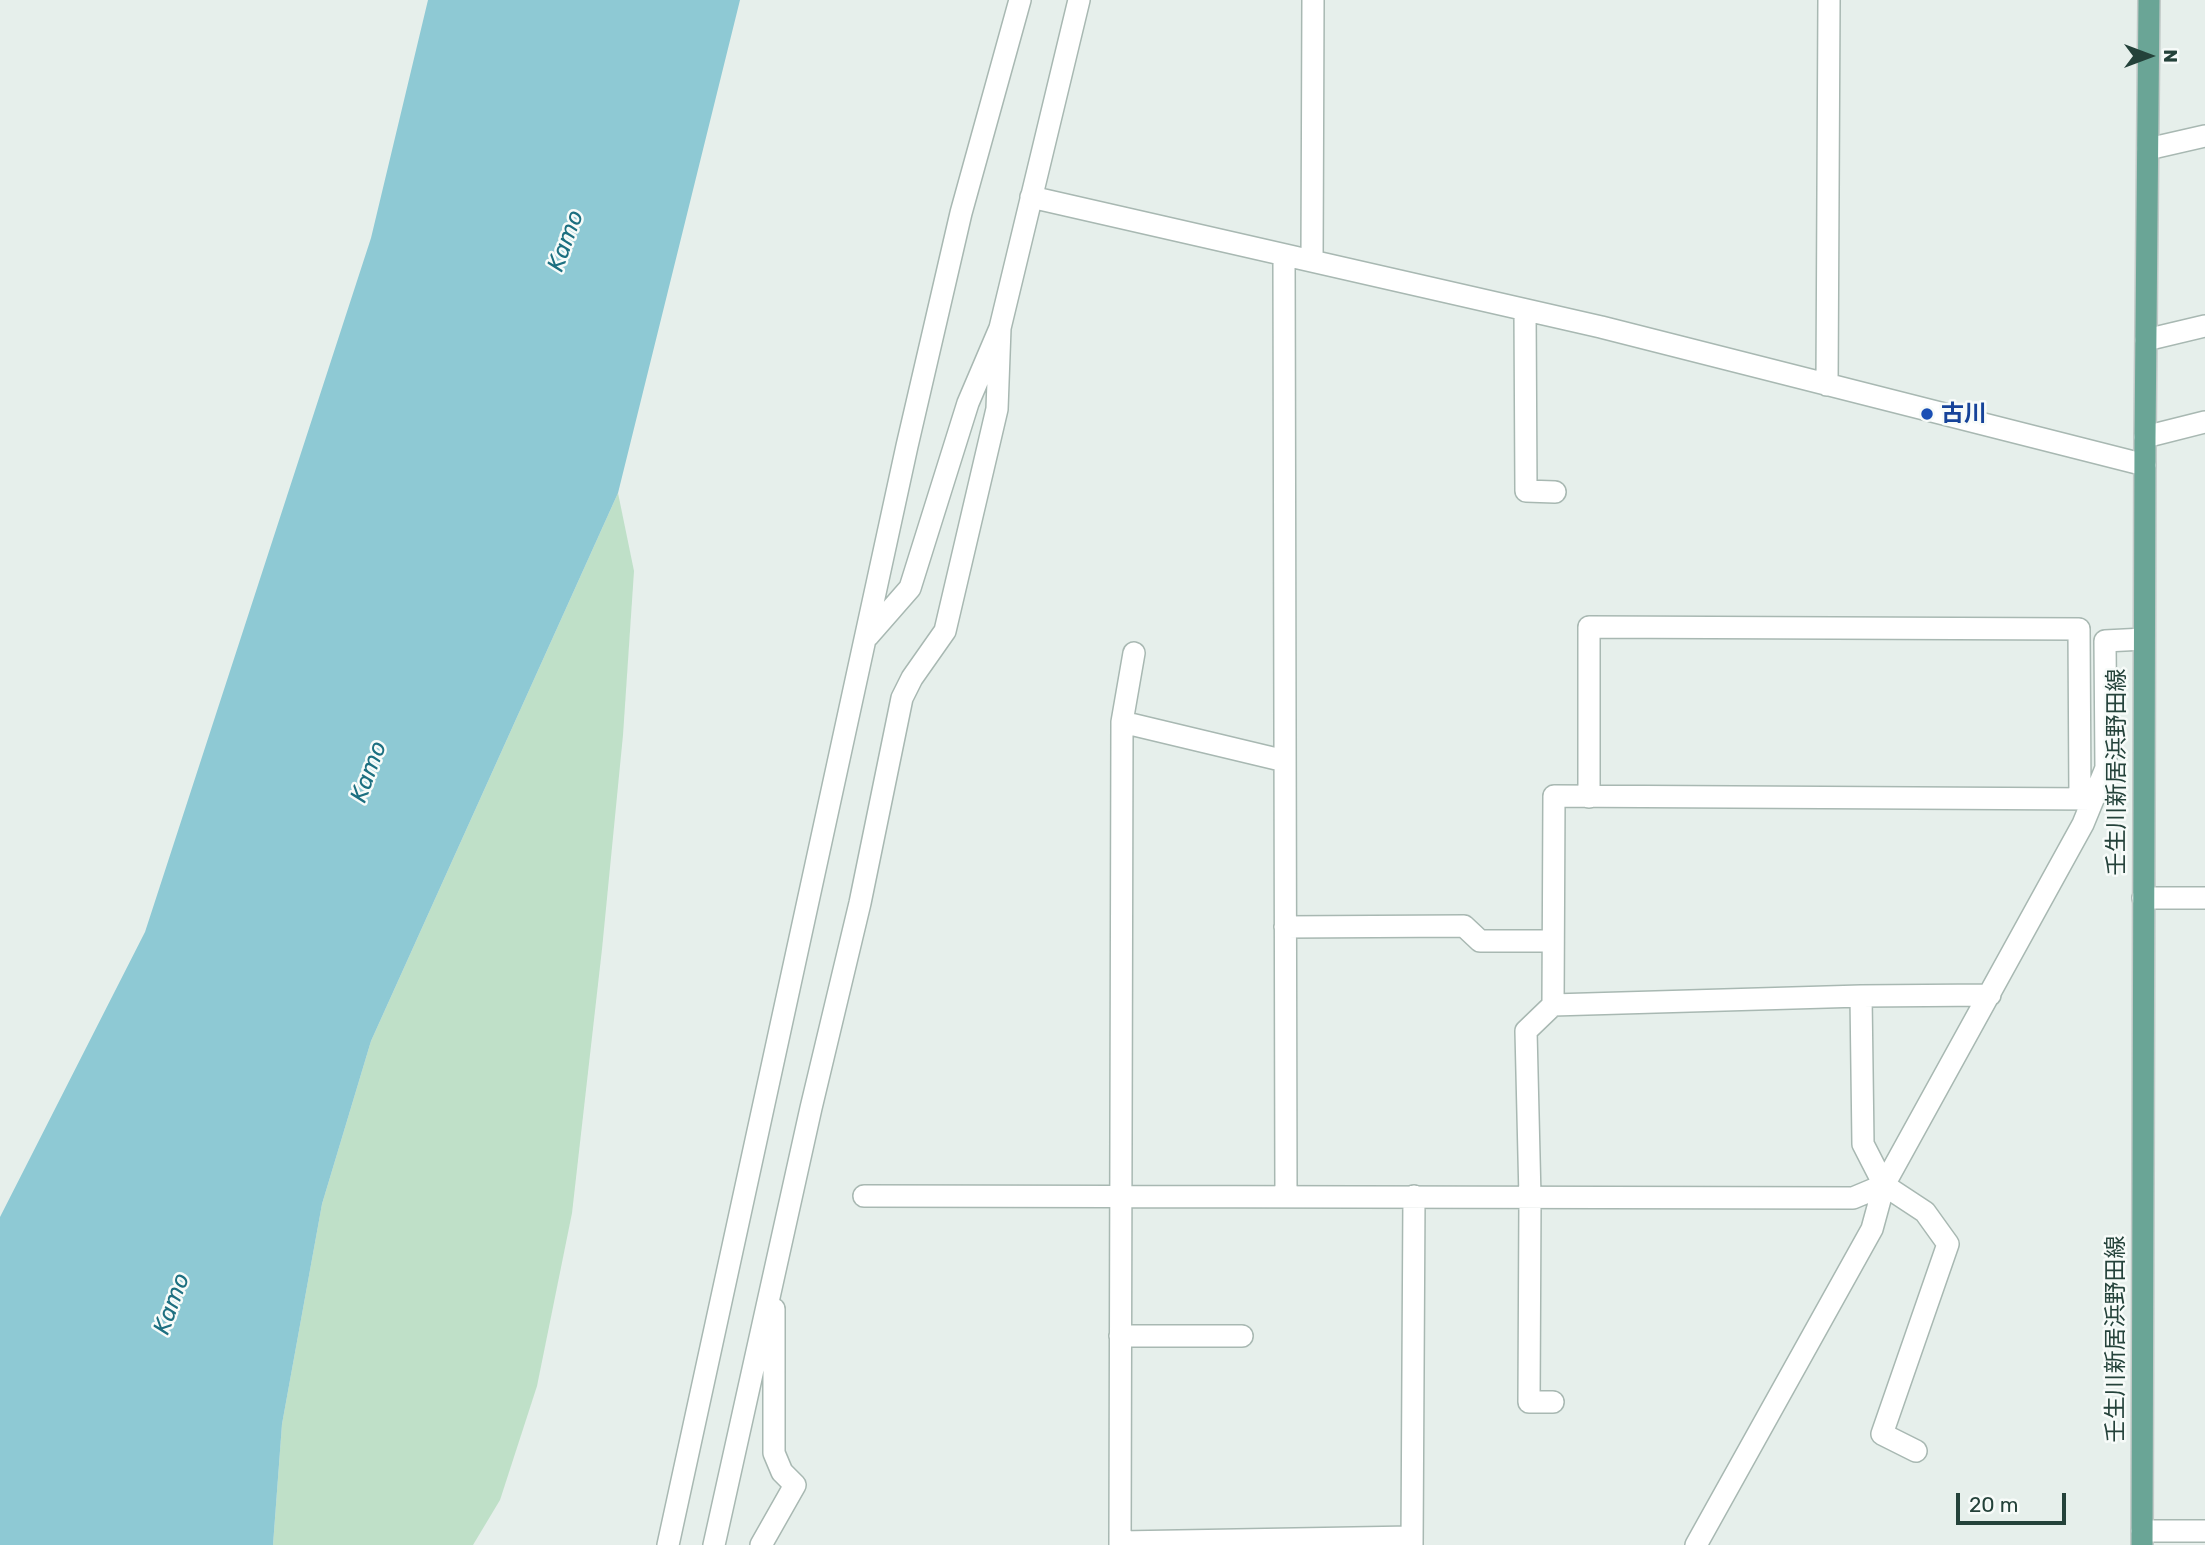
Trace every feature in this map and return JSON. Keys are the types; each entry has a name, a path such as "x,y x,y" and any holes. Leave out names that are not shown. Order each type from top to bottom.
{"main road":[{"name":"壬生川新居浜野田線","path":"2142,1538 2144,437 2149,0"}],"street":[{"path":"668,1545 961,213 1020,0"},
{"path":"866,638 910,587 968,403 1000,328 1079,0"},
{"path":"1312,261 1313,0"},
{"path":"1827,385 1829,0"},
{"path":"2148,149 2205,136"},
{"path":"1031,197 1525,310 2144,465"},
{"path":"1284,255 1286,1196"},
{"path":"1525,310 1526,491 1555,492"},
{"path":"2146,341 2205,326"},
{"path":"714,1545 774,1268 860,904 902,698 912,678 945,631 997,409 1000,328"},
{"path":"2144,437 2205,422"},
{"path":"1589,797 1589,627 2079,629 2087,799 2083,824 1884,1185 1872,1229 1696,1545"},
{"path":"2087,799 2106,768 2105,641 2144,639"},
{"path":"1134,653 1122,722 1120,1544 1412,1541 1414,1196"},
{"path":"1122,722 1285,761"},
{"path":"1553,1004 1554,796 2087,799"},
{"path":"2143,898 2205,898"},
{"path":"1285,927 1464,926 1480,941 1553,941"},
{"path":"1553,1402 1529,1402 1530,1198 1526,1031 1553,1004 1990,995"},
{"path":"1861,996 1863,1144 1884,1185 1925,1212 1948,1244 1882,1434 1916,1451"},
{"path":"864,1196 1853,1198 1884,1185"},
{"path":"761,1545 795,1485 782,1472 774,1453 774,1268"},
{"path":"1120,1336 1242,1336"},
{"path":"2142,1538 2205,1531"}],"green space":[{"path":"618,493 634,571 623,735 572,1213 537,1386 500,1500 473,1545 273,1545 282,1424 322,1204 371,1041"}],"water":[{"name":"Kamo","path":"428,0 740,0 618,493 371,1041 322,1204 282,1424 273,1545 0,1545 0,1217 145,932 371,238"}],"place":[{"name":"古川","path":"1927,414"}]}
